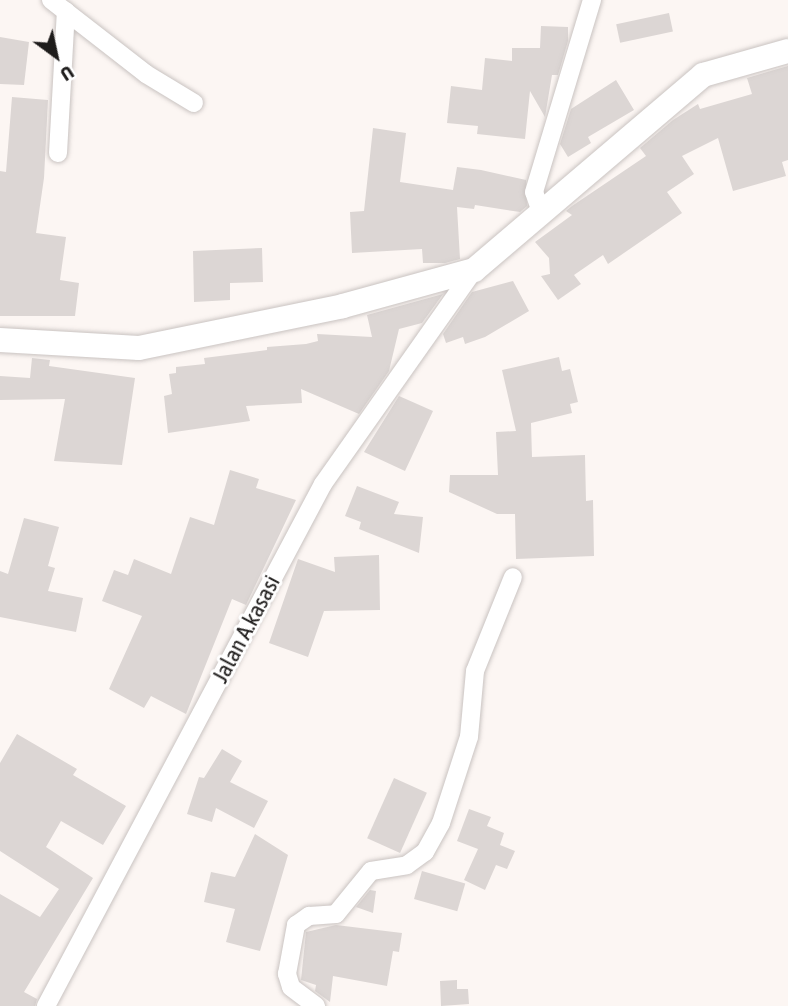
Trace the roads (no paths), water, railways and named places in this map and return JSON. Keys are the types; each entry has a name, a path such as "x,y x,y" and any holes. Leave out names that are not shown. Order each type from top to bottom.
{"main road":[{"path":"0,340 139,348 330,309 474,270 542,215 610,150 703,75 788,51"}],"street":[{"path":"542,215 534,192 592,0"},
{"path":"58,6 146,74 194,103"},
{"path":"58,6 58,153"},
{"name":"Jalan A.kasasi","path":"46,1006 323,484 474,270"},
{"path":"316,1006 290,987 288,974 296,925 309,916 336,914 370,872 407,865 425,852 441,823 469,737 475,671 513,577"}]}
